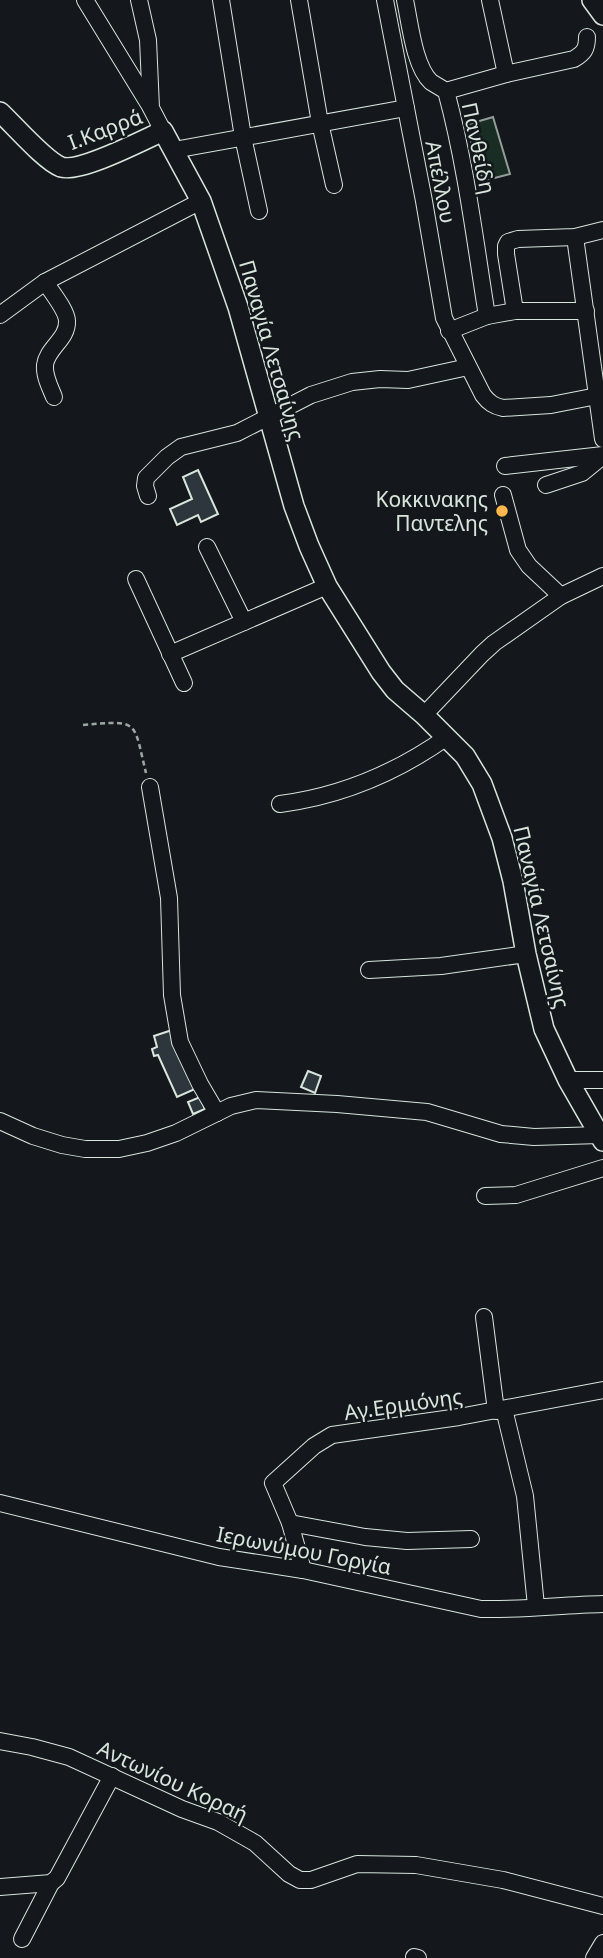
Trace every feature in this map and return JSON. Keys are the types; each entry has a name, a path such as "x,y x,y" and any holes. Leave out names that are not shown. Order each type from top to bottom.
{"main road":[{"path":"592,0 603,15"},
{"name":"Ι.Καρρά","path":"0,112 47,157 63,168 88,164 163,131"},
{"name":"Παναγία Λετσαίνης","path":"163,131 201,201 239,307 294,506 309,546 327,586 381,672 395,691 424,715 465,756 475,772 494,815 513,881 526,954 544,1029 568,1080 601,1138"}],"street":[{"path":"85,0 163,131"},
{"path":"139,0 148,40 151,108"},
{"path":"221,0 243,137 259,211"},
{"path":"299,0 320,123 334,185"},
{"name":"Απέλλου","path":"385,0 444,318 483,395 496,407 503,408 551,405 597,396"},
{"name":"Πανθείδη","path":"405,0 422,70 430,81 446,91 467,184 487,316"},
{"path":"490,0 506,74"},
{"path":"446,91 574,59 584,53 587,37"},
{"path":"174,150 405,107"},
{"path":"0,315 45,282 201,201"},
{"path":"515,311 506,254 506,246 512,240 575,237 603,230"},
{"path":"575,237 603,439"},
{"path":"45,282 67,320 65,333 45,366 54,397"},
{"path":"449,331 487,316 515,311 586,311"},
{"path":"148,496 146,478 181,447 237,433 311,395 352,382 408,380 468,366"},
{"path":"505,466 603,456"},
{"path":"546,485 582,473 603,456"},
{"path":"503,495 518,550 529,566 561,596"},
{"path":"207,547 244,622"},
{"path":"424,715 482,654 561,596 603,576"},
{"path":"136,579 184,683"},
{"path":"170,654 327,586"},
{"path":"280,804 333,794 379,777 425,753 447,737"},
{"path":"150,787 169,898 172,995 180,1042 217,1113"},
{"path":"369,970 441,965 526,954"},
{"path":"568,1080 603,1080"},
{"path":"0,1121 33,1136 62,1144 109,1150 147,1143 176,1133 231,1105 256,1100 427,1112 501,1134 601,1138"},
{"path":"485,1196 516,1195 603,1168"},
{"path":"484,1317 500,1410 525,1496 536,1606"},
{"name":"Αγ.Ερμιόνης","path":"303,1570 290,1523 273,1483 314,1446 332,1435 500,1410 603,1390"},
{"name":"Ιερωνύμου Γοργία","path":"0,1503 219,1557 303,1570 481,1609 603,1604"},
{"path":"290,1523 365,1537 407,1541 471,1539"},
{"name":"Αντωνίου Κοραή","path":"0,1741 69,1757 182,1809 218,1822 255,1843 289,1874 300,1880 311,1880 357,1864 416,1865 503,1880 603,1906"},
{"path":"22,1939 112,1776"},
{"path":"0,1886 51,1883"},
{"path":"594,1958 603,1943"}],"path":[{"path":"83,724 123,722 131,725 136,733 150,787"}],"green space":[{"path":"493,117 510,174 483,181 466,125"}],"building":[{"path":"198,470 218,514 201,522 198,515 177,525 170,509 192,499 183,477"},
{"path":"172,1030 195,1089 177,1097 158,1055 154,1056 152,1049 157,1047 154,1036"},
{"path":"308,1071 321,1076 315,1093 301,1087"},
{"path":"200,1097 205,1109 193,1114 188,1102"}],"place":[{"name":"Κοκκινακης Παντελης","path":"502,511"}]}
